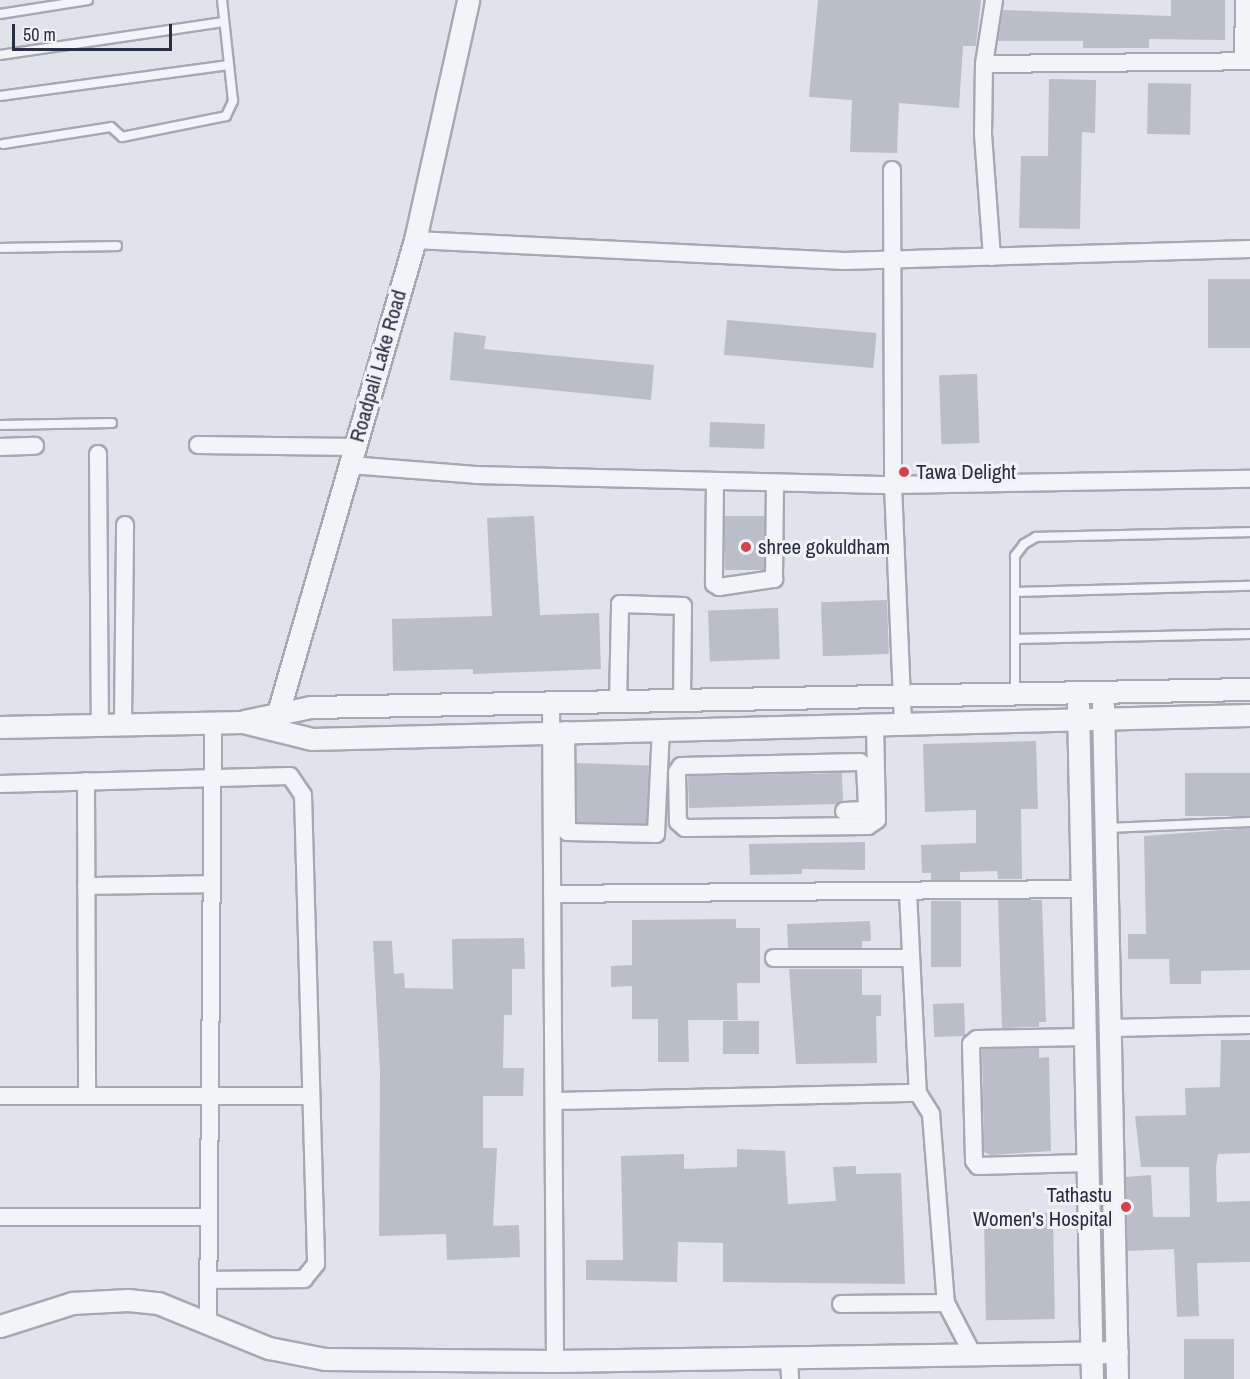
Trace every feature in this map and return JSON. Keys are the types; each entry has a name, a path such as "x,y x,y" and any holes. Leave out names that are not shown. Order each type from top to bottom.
{"street":[{"name":"Roadpali Lake Road","path":"276,720 415,240 468,0"},
{"path":"992,257 983,135 984,64 994,0"},
{"path":"984,64 1246,61 1244,0"},
{"path":"892,170 889,260 893,485 903,723"},
{"path":"415,240 889,260 1250,249"},
{"path":"198,445 352,456 476,475 893,485 1250,479"},
{"path":"0,447 35,446"},
{"path":"98,454 100,724"},
{"path":"715,481 714,584 719,587 774,579 775,483"},
{"path":"123,724 125,525"},
{"path":"618,703 620,604 683,606 682,702"},
{"path":"0,727 276,720 311,707 551,705 1250,689"},
{"path":"1103,692 1117,1379"},
{"path":"1077,693 1085,1163 1092,1379"},
{"path":"551,705 559,730 567,832 656,834 661,728"},
{"path":"276,720 312,739 559,730 1250,714"},
{"path":"208,1322 213,721"},
{"path":"844,811 864,810 867,805 865,766 860,762 681,766 677,772 678,822 685,828 868,826 876,820 875,723"},
{"path":"555,1361 556,1101 552,894 559,730"},
{"path":"0,784 290,776 303,795 316,1264 303,1279 208,1280"},
{"path":"86,781 87,1096"},
{"path":"86,885 212,884"},
{"path":"552,894 1082,889"},
{"path":"908,892 918,1093 931,1113 945,1304 970,1352"},
{"path":"774,958 911,958"},
{"path":"1111,1028 1250,1025"},
{"path":"1084,1037 977,1039 971,1044 974,1161 978,1166 1085,1163"},
{"path":"556,1101 918,1093"},
{"path":"0,1096 311,1096"},
{"path":"0,1217 209,1217"},
{"path":"0,1326 72,1304 128,1300 158,1303 269,1348 325,1359 555,1361 789,1358 970,1352 1117,1352"},
{"path":"841,1304 945,1304"},
{"path":"789,1358 789,1379"}],"lane":[{"path":"0,14 88,0"},
{"path":"3,144 111,127 122,137 226,116 233,101 222,0"},
{"path":"0,55 224,22"},
{"path":"0,96 229,65"},
{"path":"0,248 117,246"},
{"path":"0,425 112,423"},
{"path":"1015,694 1015,556 1036,537 1250,532"},
{"path":"1015,592 1250,586"},
{"path":"1015,639 1250,634"},
{"path":"1107,828 1250,822"}],"building":[{"path":"818,0 981,0 976,46 963,46 959,108 899,103 897,153 850,152 852,100 809,97"},
{"path":"1171,0 1225,0 1225,40 1149,39 1149,48 1083,48 1083,41 998,41 1003,10 1171,16"},
{"path":"1049,79 1096,80 1095,133 1082,132 1080,229 1019,228 1021,156 1048,156"},
{"path":"1148,83 1191,84 1190,135 1147,134"},
{"path":"1208,279 1250,279 1250,348 1208,348"},
{"path":"727,320 876,333 873,368 724,355"},
{"path":"454,332 486,336 484,349 654,365 651,400 450,380"},
{"path":"977,374 979,443 941,444 939,375"},
{"path":"710,422 765,424 764,449 709,447"},
{"path":"534,516 540,615 599,613 601,669 473,674 473,669 393,671 392,619 492,616 487,518"},
{"name":"shree gokuldham","path":"725,516 764,516 764,570 725,570"},
{"path":"887,600 889,654 823,656 821,602"},
{"path":"778,608 780,659 710,661 708,610"},
{"path":"1036,741 1038,809 1021,809 1022,879 998,879 997,871 960,872 960,880 931,880 931,873 922,873 921,845 976,843 976,810 925,812 923,744"},
{"path":"577,763 649,766 647,824 575,822"},
{"path":"842,773 843,801 837,804 689,808 688,776"},
{"path":"1185,773 1250,773 1250,816 1185,816"},
{"path":"1250,828 1250,970 1201,971 1201,984 1170,984 1169,959 1128,959 1128,934 1146,934 1144,836"},
{"path":"865,842 865,870 802,869 802,874 750,875 749,844"},
{"path":"998,900 1042,900 1046,1022 1039,1022 1039,1027 1002,1028"},
{"path":"931,901 961,901 961,967 931,967"},
{"path":"736,919 736,928 760,928 760,983 737,983 738,1020 688,1020 689,1062 658,1062 658,1019 632,1019 632,986 611,987 611,966 632,965 632,920"},
{"path":"870,921 871,941 862,941 862,948 788,948 787,924"},
{"path":"524,938 525,969 512,969 512,1015 504,1015 503,1068 524,1068 523,1096 483,1096 483,1148 497,1148 493,1226 519,1225 520,1257 447,1260 446,1234 379,1236 380,1071 373,941 392,941 394,974 404,973 405,988 453,989 452,939"},
{"path":"789,969 862,969 862,995 881,995 881,1016 876,1016 877,1063 796,1064"},
{"path":"964,1003 965,1036 934,1037 933,1004"},
{"path":"723,1021 759,1021 759,1054 723,1054"},
{"path":"1221,1040 1250,1040 1250,1153 1218,1154 1216,1167 1217,1202 1250,1201 1250,1262 1197,1263 1199,1316 1177,1317 1174,1249 1127,1251 1126,1177 1151,1175 1153,1217 1190,1217 1189,1167 1141,1167 1135,1116 1186,1115 1185,1088 1220,1087"},
{"path":"1039,1048 1039,1058 1049,1057 1051,1151 991,1155 984,1152 982,1049"},
{"path":"737,1149 785,1151 788,1204 836,1201 833,1167 856,1166 856,1174 901,1173 905,1284 723,1282 723,1243 678,1242 677,1282 586,1280 586,1260 623,1260 621,1156 684,1154 684,1169 737,1167"},
{"path":"1053,1213 1055,1319 986,1320 984,1214"},
{"path":"1184,1339 1234,1339 1234,1379 1184,1379"}],"place":[{"name":"Tawa Delight","path":"904,472"},
{"name":"shree gokuldham","path":"746,547"},
{"name":"Tathastu Women's Hospital","path":"1126,1207"}]}
